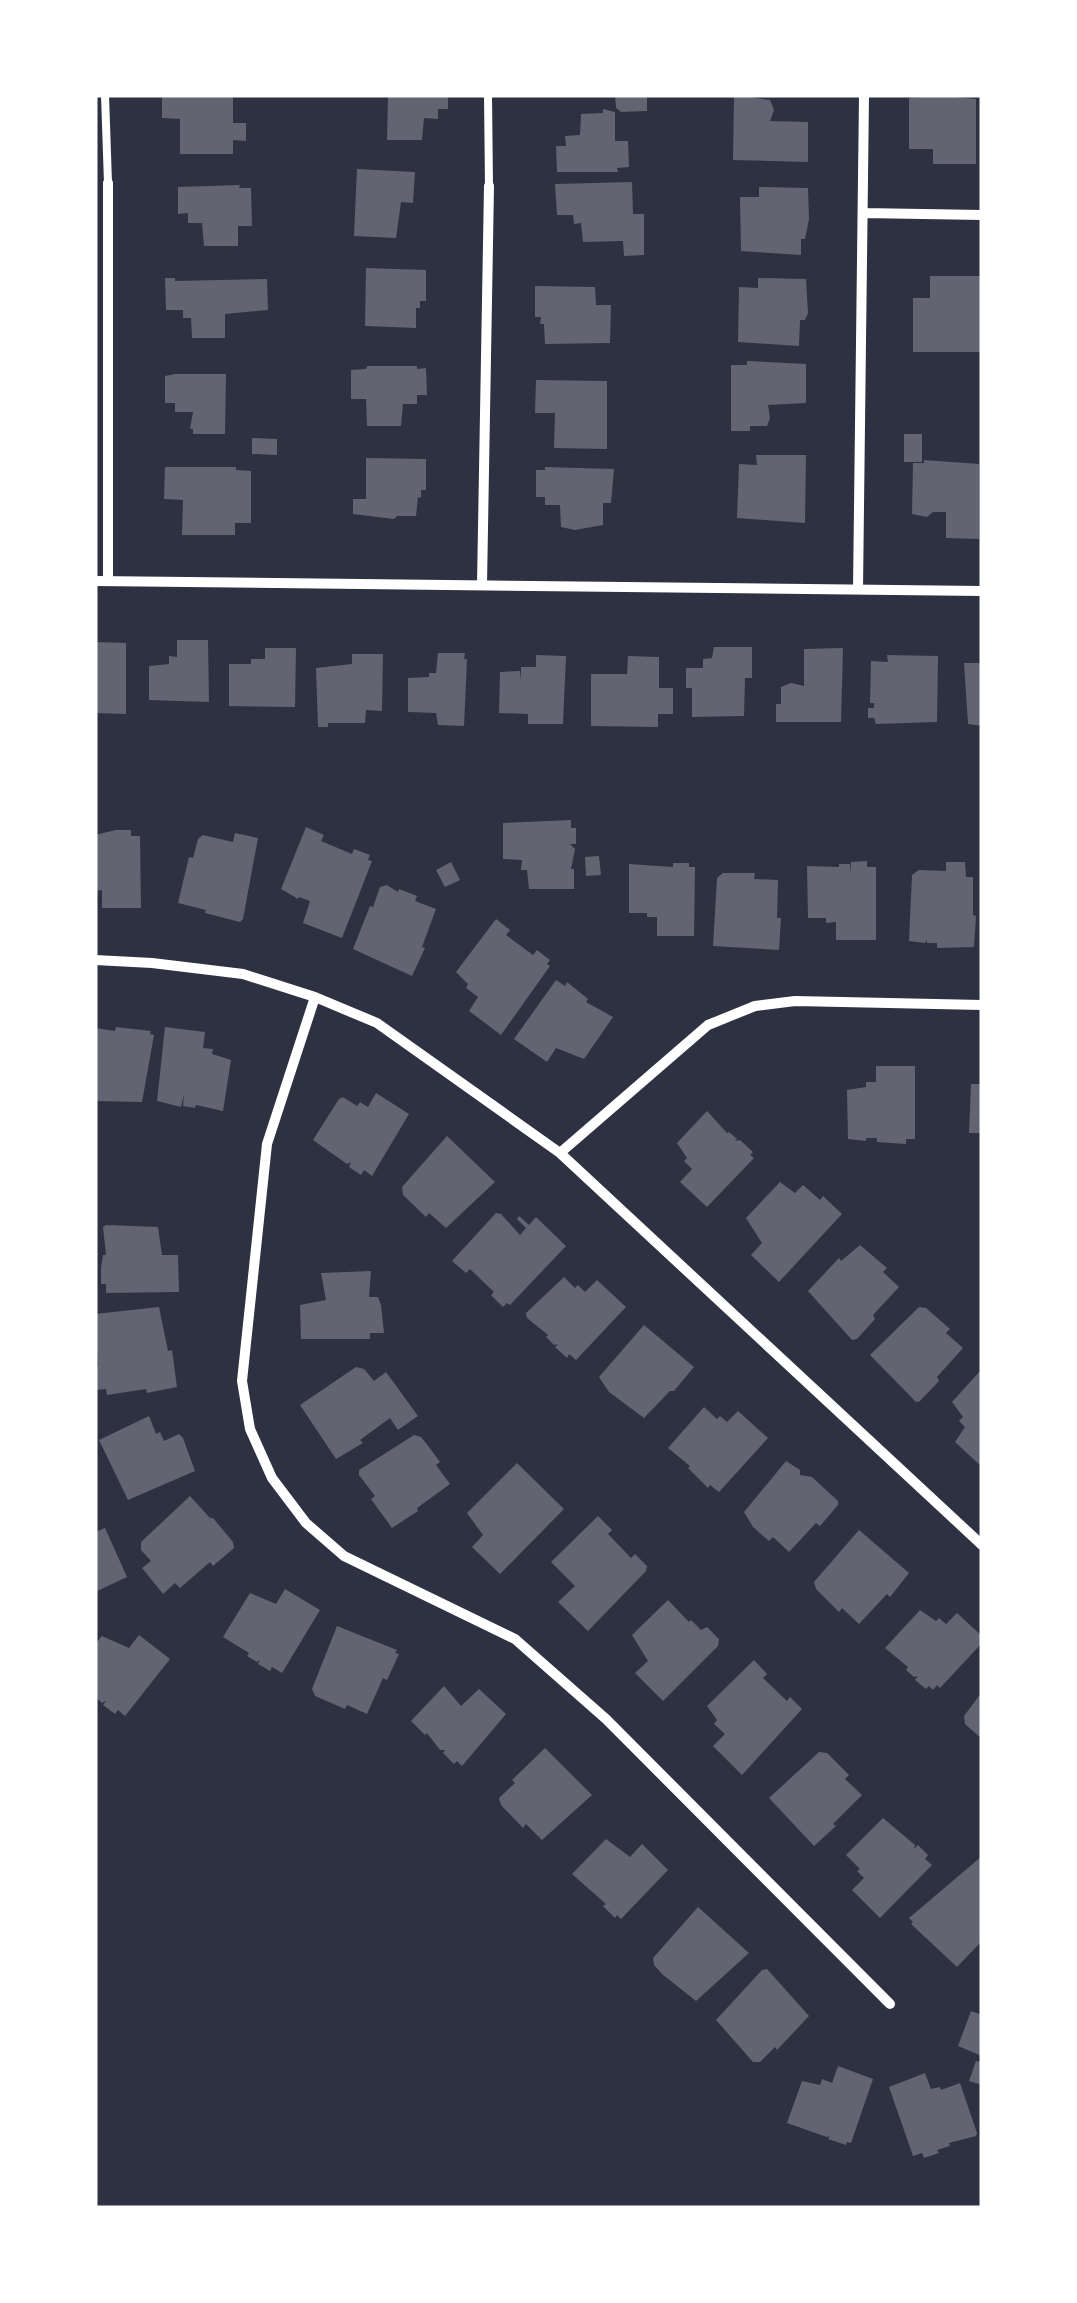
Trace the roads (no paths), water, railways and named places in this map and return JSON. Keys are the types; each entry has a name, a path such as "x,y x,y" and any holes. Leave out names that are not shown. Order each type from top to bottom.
{"street":[{"path":"858,589 864,95"},
{"path":"108,182 101,581 982,591"},
{"path":"482,585 489,186"},
{"path":"864,213 982,215"},
{"path":"95,960 152,962 243,974 315,996 378,1023 560,1154 982,1545"},
{"path":"315,996 267,1144 242,1381 250,1429 272,1478 306,1524 344,1556 516,1639 606,1719 890,2004"},
{"path":"560,1154 708,1025 755,1006 795,1000 982,1005"}],"lane":[{"path":"106,95 108,182"},
{"path":"488,95 489,186"}]}
